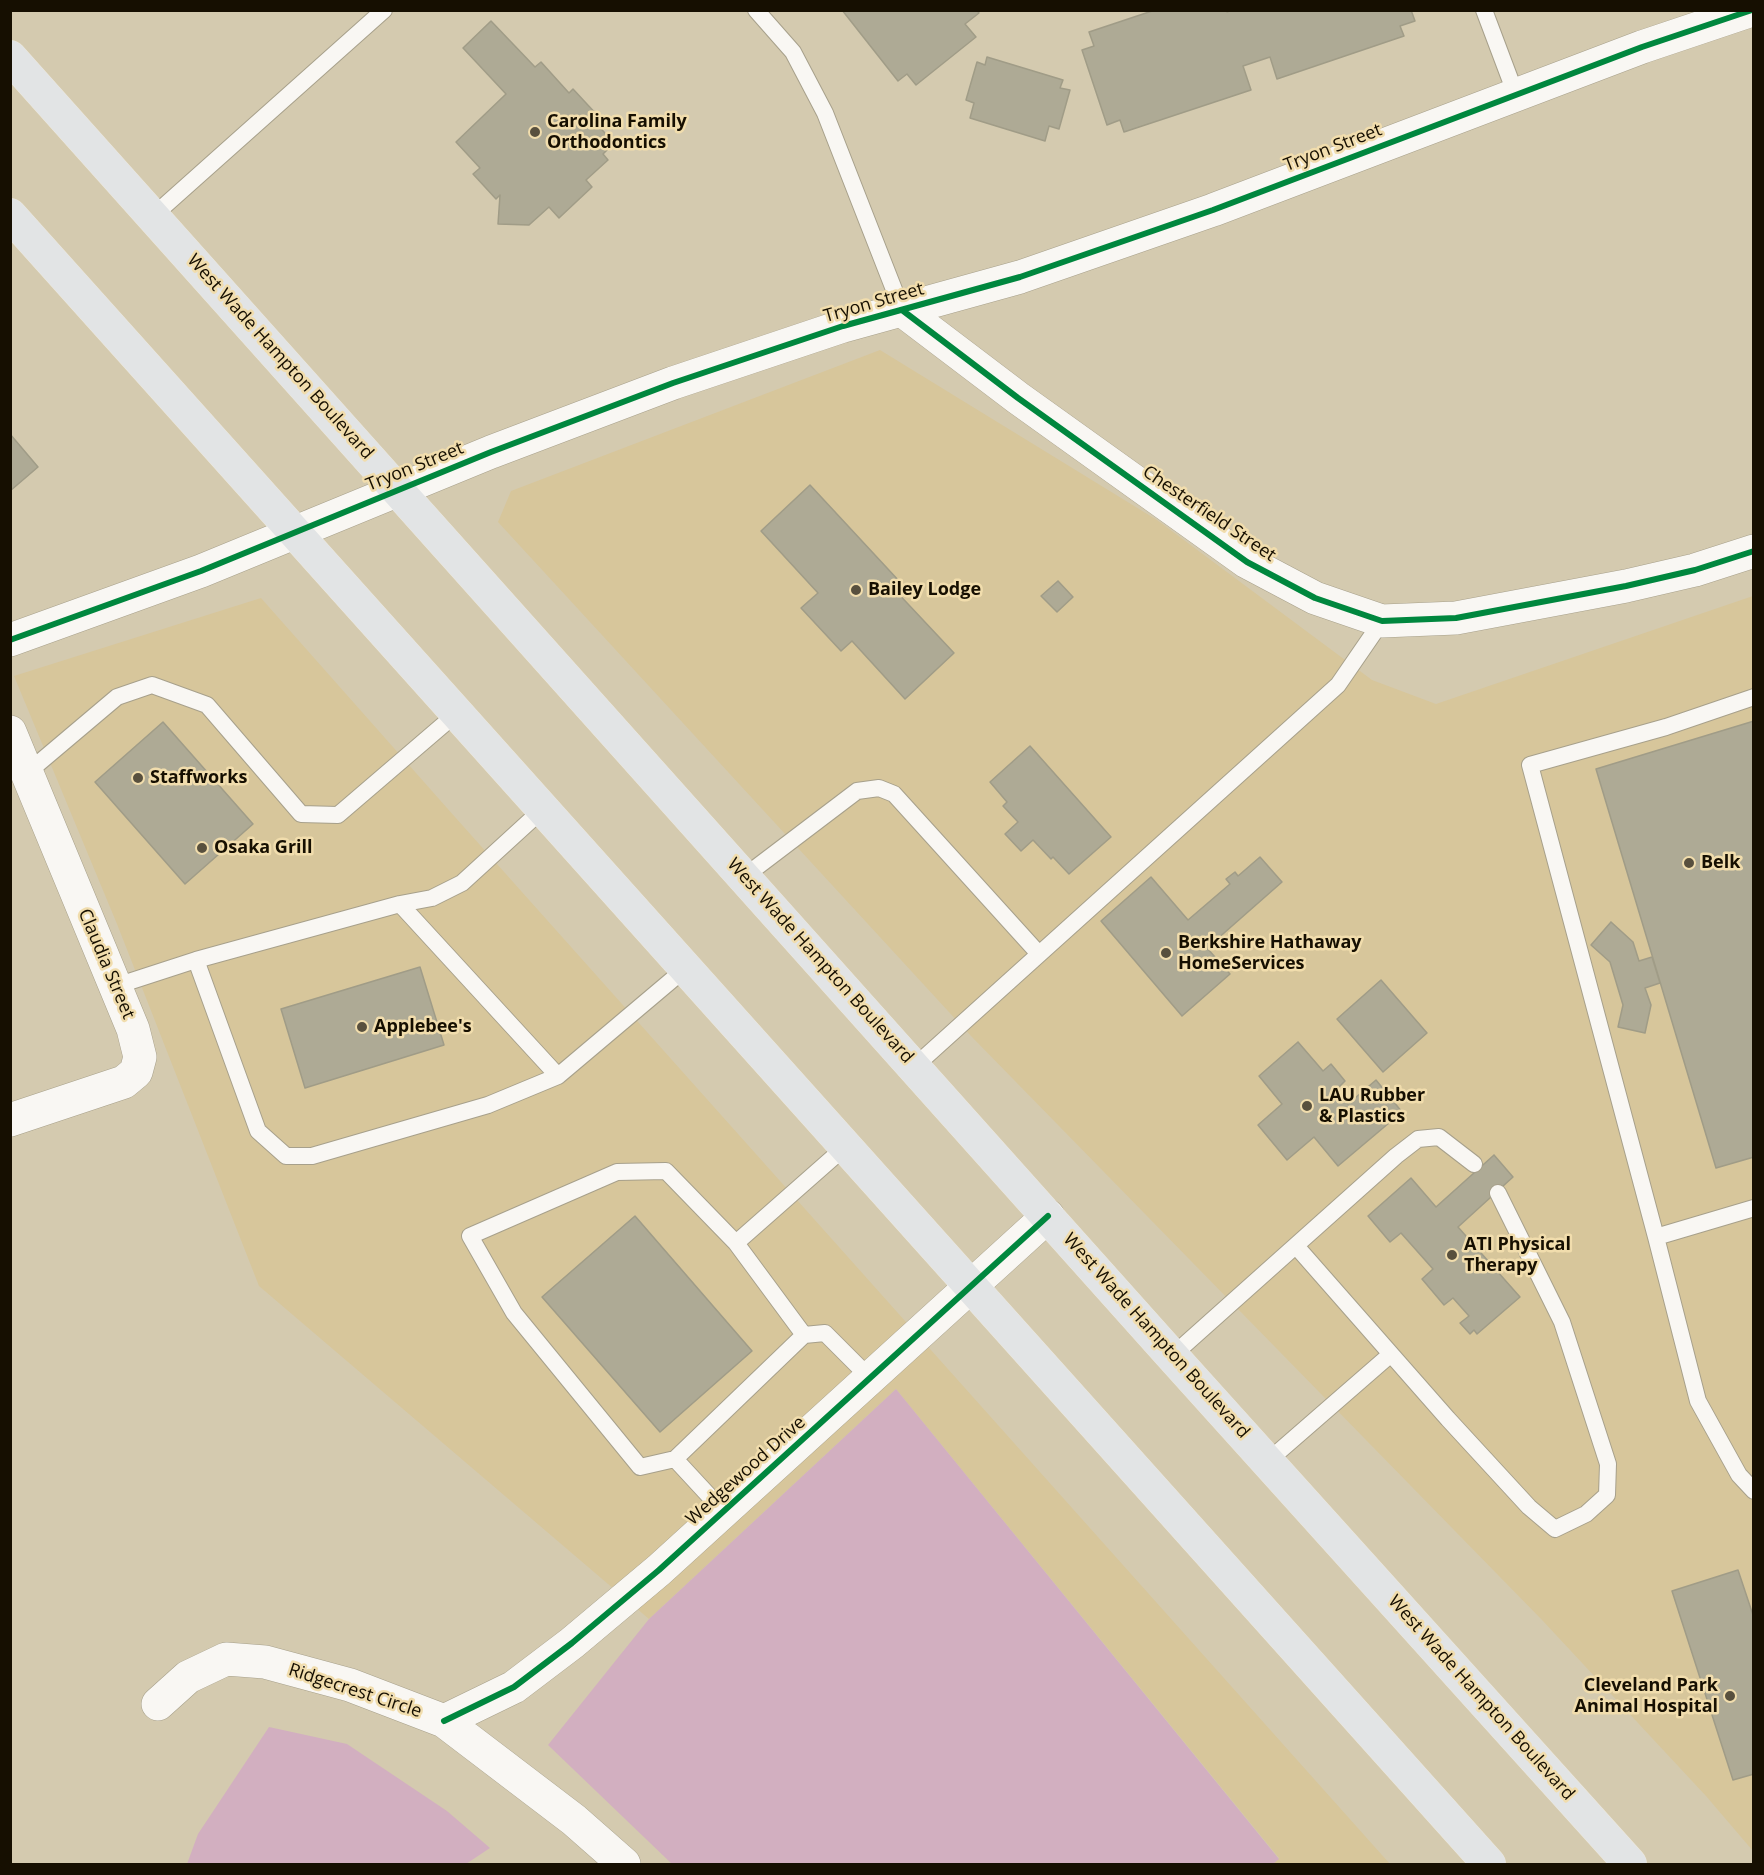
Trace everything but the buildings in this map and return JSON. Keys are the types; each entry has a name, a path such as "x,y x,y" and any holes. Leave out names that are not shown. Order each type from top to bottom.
{"main road":[{"name":"West Wade Hampton Boulevard","path":"10,57 1172,1356 1630,1864"},
{"path":"10,215 1489,1864"}],"street":[{"name":"Tryon Street","path":"10,640 201,571 491,452 673,383 843,326 1020,277 1213,210 1642,47 1752,10"},
{"name":"Chesterfield Street","path":"902,310 1018,398 1247,562 1315,598 1382,621 1456,618 1502,610 1695,570 1754,551"},
{"name":"Claudia Street","path":"10,732 116,986 133,1029 140,1057 136,1072 124,1082 10,1120"},
{"name":"Wedgewood Drive","path":"444,1721 514,1687 572,1643 724,1512 1048,1216"},
{"name":"Ridgecrest Circle","path":"159,1704 188,1677 226,1659 265,1662 350,1685 444,1721 574,1820 624,1864"}],"lane":[{"path":"153,216 384,10"},
{"path":"756,10 793,52 825,113 902,310"},
{"path":"1484,10 1516,95"},
{"path":"914,1066 1338,685 1382,621"},
{"path":"27,773 117,697 152,685 207,705 301,814 338,815 457,713"},
{"path":"1754,697 1666,727 1530,765 1698,1401 1739,1475 1754,1491"},
{"path":"745,876 857,791 879,788 894,794 1039,954"},
{"path":"116,986 196,960 400,904 432,898 462,883 543,809"},
{"path":"400,904 558,1076"},
{"path":"196,960 258,1131 286,1156 312,1156 488,1105 558,1076 686,968"},
{"path":"1172,1356 1396,1156 1418,1139 1439,1137 1474,1164"},
{"path":"736,1243 845,1147"},
{"path":"804,1335 736,1243 666,1171 617,1172 470,1236 514,1313 640,1467 675,1459 804,1335 825,1333 870,1378"},
{"path":"1296,1246 1529,1507 1555,1529 1586,1515 1607,1495 1608,1464 1563,1322 1498,1193"},
{"path":"1656,1236 1754,1208"},
{"path":"1268,1461 1391,1354"},
{"path":"675,1459 724,1512"}],"shaded area":[{"path":"880,350 1157,520 1372,680 1436,704 1753,596 1753,1851 1706,1796 1543,1621 971,1036 498,522 511,491"},
{"path":"261,598 1390,1864 1273,1864 1279,1858 896,1389 649,1619 259,1286 117,924 14,676"},
{"path":"896,1389 1279,1859 1273,1864 672,1864 548,1745 649,1619"},
{"path":"269,1727 347,1744 447,1811 490,1848 466,1864 187,1864 198,1834"}],"cycle path":[{"path":"10,640 201,571 491,452 673,383 843,326 1020,277 1213,210 1642,47 1752,10"},
{"path":"902,310 1018,398 1247,562 1315,598 1382,621 1456,618 1626,586 1695,570 1754,551"},
{"path":"444,1721 514,1687 572,1643 659,1570 1048,1216"}],"place":[{"name":"Carolina Family Orthodontics","path":"535,132"},
{"name":"Bailey Lodge","path":"856,590"},
{"name":"Staffworks","path":"138,778"},
{"name":"Osaka Grill","path":"202,848"},
{"name":"Belk","path":"1689,863"},
{"name":"Berkshire Hathaway HomeServices","path":"1166,953"},
{"name":"Applebee's","path":"362,1027"},
{"name":"LAU Rubber & Plastics","path":"1307,1106"},
{"name":"ATI Physical Therapy","path":"1452,1255"},
{"name":"Cleveland Park Animal Hospital","path":"1730,1696"}]}
